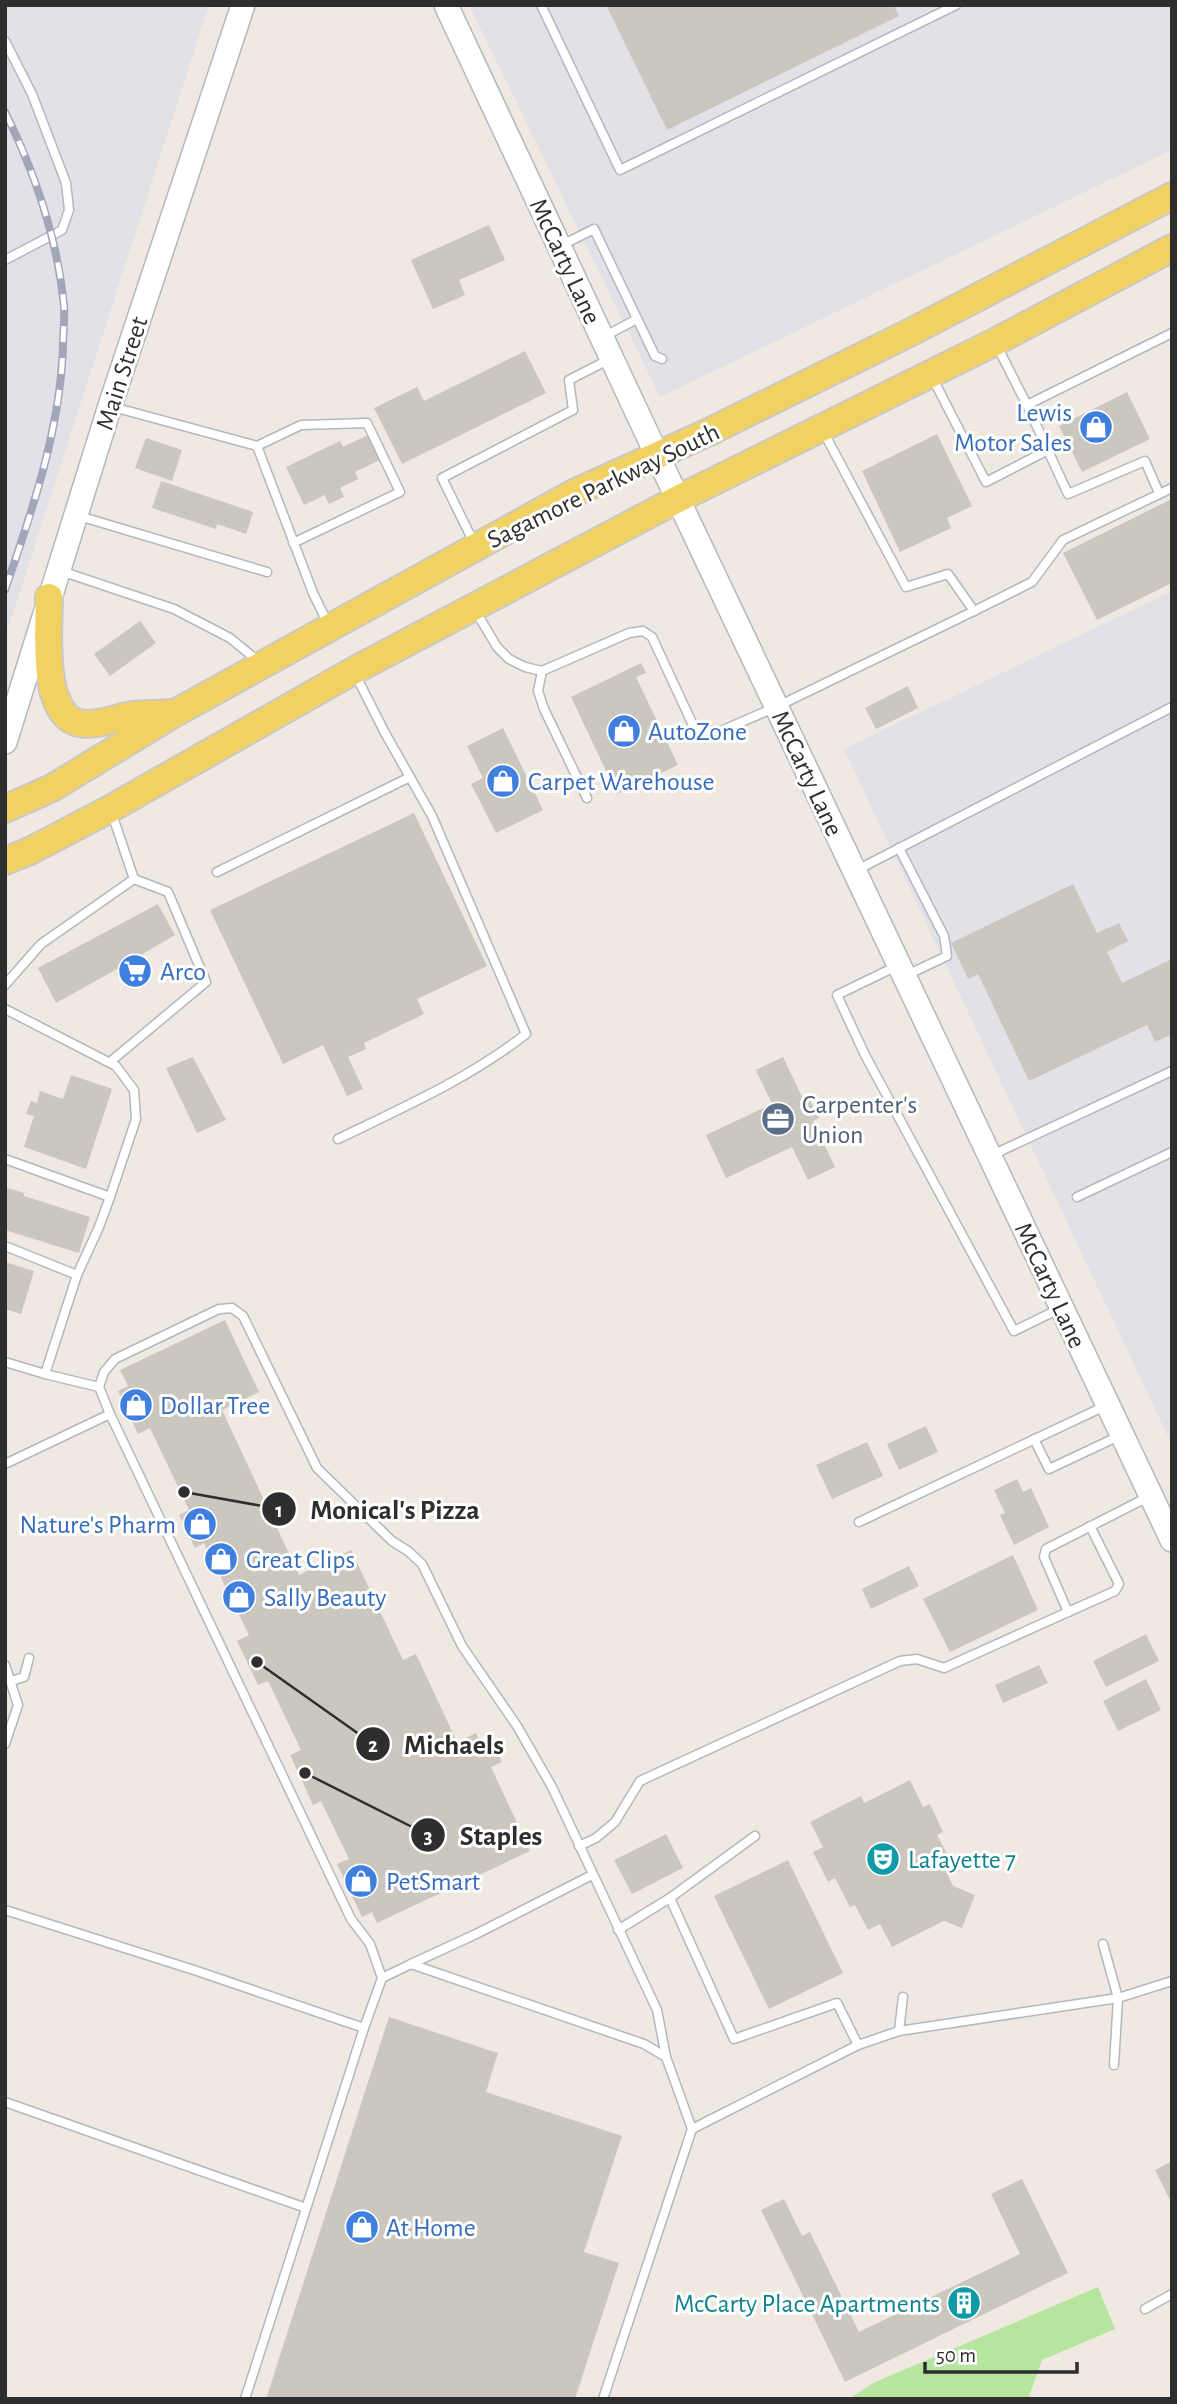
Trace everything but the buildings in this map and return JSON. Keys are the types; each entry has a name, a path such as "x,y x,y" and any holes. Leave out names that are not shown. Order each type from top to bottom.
{"main road":[{"name":"Main Street","path":"5,742 110,406 243,5"},
{"name":"McCarty Lane","path":"446,5 1172,1540"},
{"name":"Sagamore Parkway South","path":"5,809 52,788 175,713 576,492 709,432 909,333 1172,196"},
{"name":"Sagamore Parkway South","path":"5,861 30,851 110,808 353,671 678,499 995,342 1171,250"},
{"path":"49,597 50,677 57,704 69,718 81,724 132,715 175,713"}],"lane":[{"path":"541,5 620,170 956,5"},
{"path":"5,41 32,94 66,183 69,210 62,230 5,260"},
{"path":"559,247 594,229 655,356 662,359"},
{"path":"477,547 442,478 573,410 569,380 637,319"},
{"path":"1027,405 1172,333"},
{"path":"995,342 1068,494 1145,461 1159,493"},
{"path":"931,374 986,482 1048,450"},
{"path":"110,406 257,446 302,425 367,423 400,492 293,542"},
{"path":"821,428 906,587 948,575 974,611"},
{"path":"257,446 313,593 330,628"},
{"path":"473,608 496,647 509,659 542,671 629,633 643,631 652,637 692,723 704,731 721,731 776,707 1032,582 1063,540 1172,488"},
{"path":"76,515 267,572"},
{"path":"58,570 174,608 230,638 263,665"},
{"path":"338,1139 499,1055 526,1034 432,816 353,671"},
{"path":"542,671 538,691 544,709 587,798"},
{"path":"854,871 1172,707"},
{"path":"217,872 410,777"},
{"path":"110,808 134,880"},
{"path":"899,848 944,936 947,956 836,995 864,1055 1014,1331 1062,1308"},
{"path":"5,985 41,944 134,880"},
{"path":"110,1062 206,982 168,892 134,880"},
{"path":"5,1009 110,1062 134,1090 136,1119 99,1227 77,1275 45,1374"},
{"path":"990,1156 1172,1071"},
{"path":"1077,1197 1172,1152"},
{"path":"5,1159 110,1197"},
{"path":"5,1246 77,1275"},
{"path":"245,2399 363,2028 382,1978 370,1944 351,1919 99,1387 104,1372 115,1359 219,1309 232,1308 243,1316 317,1468 392,1541 422,1564 462,1646 517,1726 552,1787 657,2010 666,2057 692,2129 603,2399"},
{"path":"5,1362 99,1387"},
{"path":"859,1522 1107,1404"},
{"path":"5,1464 110,1414"},
{"path":"1034,1439 1049,1469 1122,1434"},
{"path":"1068,1612 1044,1557 1046,1549 1151,1496"},
{"path":"579,1846 596,1838 615,1822 640,1781 900,1661 917,1659 944,1668 1115,1591 1119,1584 1090,1527"},
{"path":"11,1681 24,1677 29,1658"},
{"path":"5,1665 18,1706 5,1744"},
{"path":"618,1930 670,1898 755,1836"},
{"path":"382,1978 592,1875"},
{"path":"670,1898 734,2039 836,2003 858,2045"},
{"path":"5,1910 197,1971 363,2028"},
{"path":"1103,1944 1118,1998 1114,2065"},
{"path":"411,1964 644,2044 666,2057"},
{"path":"692,2129 858,2045 899,2031 1118,1998 1172,1981"},
{"path":"899,2031 903,1997"},
{"path":"5,2102 306,2208"},
{"path":"1145,2309 1172,2294"}],"shaded area":[{"path":"5,5 209,5 5,638"},
{"path":"469,5 1172,5 1172,150 660,397"},
{"path":"1172,591 1172,1445 844,749"}],"green space":[{"path":"1098,2287 1115,2329 1042,2360 1028,2399 849,2399 873,2383"}],"railway":[{"path":"5,112 26,158 43,206 56,255 64,305 61,378 50,440 34,501 5,590"}],"place":[{"name":"Lewis Motor Sales","path":"1096,427"},
{"name":"AutoZone","path":"624,731"},
{"name":"Carpet Warehouse","path":"503,781"},
{"name":"Arco","path":"135,971"},
{"name":"Carpenter's Union","path":"778,1119"},
{"name":"Dollar Tree","path":"136,1405"},
{"name":"Monical's Pizza","path":"184,1492"},
{"name":"Nature's Pharm","path":"200,1524"},
{"name":"Great Clips","path":"221,1559"},
{"name":"Sally Beauty","path":"239,1597"},
{"name":"Michaels","path":"257,1662"},
{"name":"Staples","path":"305,1773"},
{"name":"Lafayette 7","path":"883,1859"},
{"name":"PetSmart","path":"361,1881"},
{"name":"At Home","path":"362,2227"},
{"name":"McCarty Place Apartments","path":"964,2303"}]}
